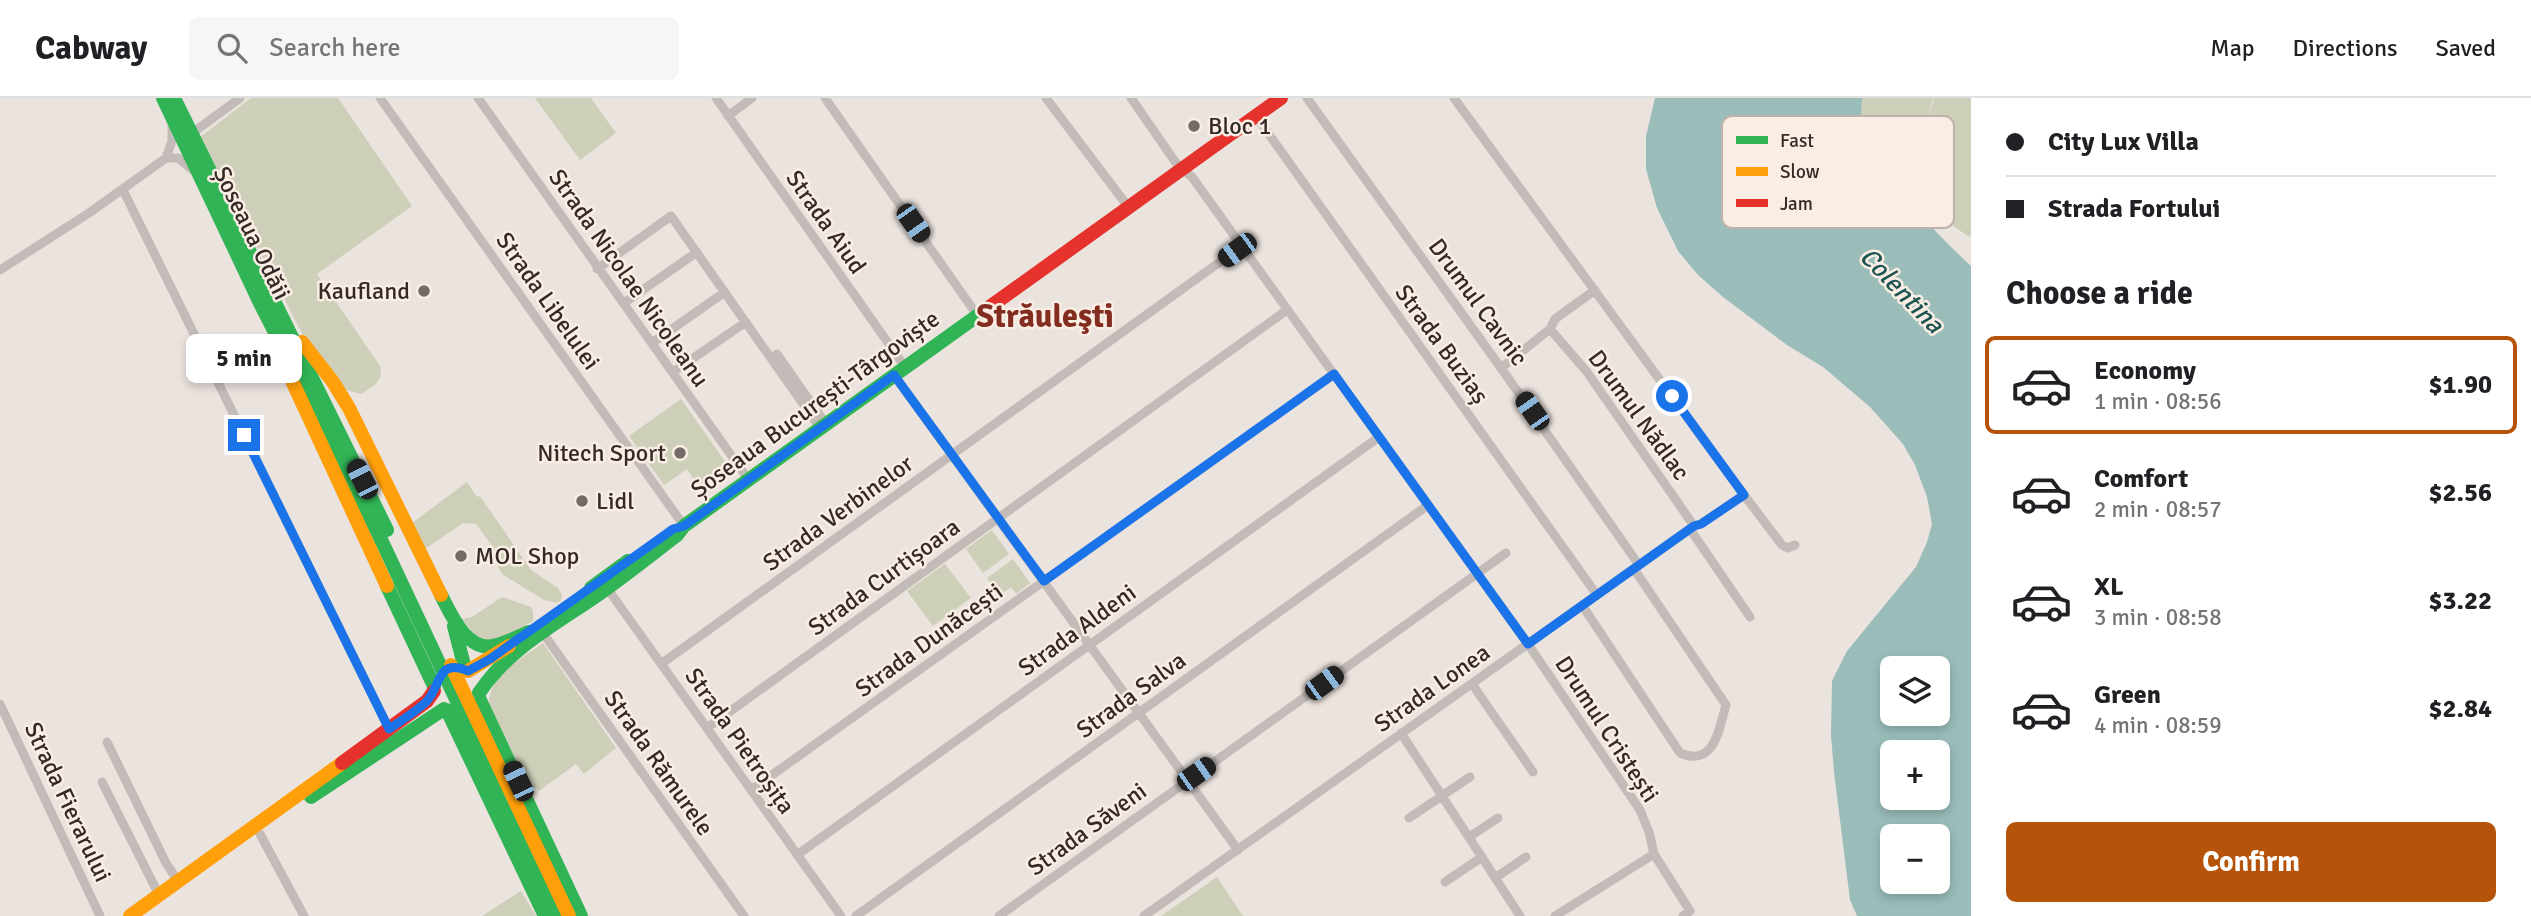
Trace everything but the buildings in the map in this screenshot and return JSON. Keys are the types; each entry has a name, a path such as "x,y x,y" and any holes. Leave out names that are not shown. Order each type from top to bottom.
{"main road":[{"name":"Șoseaua Odăii","path":"163,98 202,181 265,299 435,642 558,916"},
{"name":"Șoseaua Odăii","path":"174,98 265,299"},
{"name":"Șoseaua București-Târgoviște","path":"466,670 536,632 607,588 748,479 1281,98"},
{"path":"265,299 333,382 349,408 450,612 468,639 479,647 496,646 536,632"},
{"path":"265,299 310,422 411,636 438,703 446,709 460,712 466,710 478,694"},
{"name":"Șoseaua București-Târgoviște","path":"478,694 494,671 536,632 673,529 684,526"},
{"path":"450,612 466,670 477,680 478,694 581,916"},
{"path":"395,730 425,692 424,674 411,636"},
{"path":"146,916 260,834 395,730 428,701 443,672 453,668 466,670"},
{"path":"130,916 395,730 446,709"},
{"path":"446,709 545,916"},
{"path":"395,730 436,721 443,722 458,732"},
{"name":"Șoseaua Odăii","path":"487,754 569,916"}],"street":[{"path":"191,134 240,98"},
{"name":"Strada Libelulei","path":"380,98 684,526"},
{"name":"Strada Nicolae Nicoleanu","path":"478,98 748,479"},
{"name":"Strada Aiud","path":"716,98 952,454 1238,850"},
{"path":"728,116 752,98"},
{"path":"825,98 977,315"},
{"path":"1045,98 1129,208"},
{"name":"Drumul Cristești","path":"1131,98 1176,163 1184,168 1242,246 1528,644 1640,810 1654,854 1687,913"},
{"name":"Drumul Cavnic","path":"1307,98 1501,368 1726,705 1715,743 1709,750 1698,756 1680,753 1582,606"},
{"path":"1454,98 1782,545 1788,548 1795,545"},
{"name":"Strada Buziaș","path":"1256,116 1597,595"},
{"path":"0,270 123,190 166,158 172,141 172,117"},
{"path":"166,158 178,158 188,164 202,181"},
{"path":"123,190 395,730"},
{"path":"597,269 671,216 823,426"},
{"name":"Strada Verbinelor","path":"661,664 1242,246"},
{"path":"624,303 697,252"},
{"path":"1501,368 1550,328 1555,319 1595,289"},
{"path":"652,343 725,292"},
{"name":"Strada Curtișoara","path":"707,728 1287,310"},
{"path":"673,372 746,322"},
{"name":"Drumul Nădlac","path":"1550,328 1587,372 1751,617"},
{"path":"777,354 823,426"},
{"name":"Strada Dunăcești","path":"751,790 1334,374"},
{"name":"Strada Aldeni","path":"797,855 1379,437"},
{"name":"Strada Lonea","path":"1144,916 1692,527 1701,524 1744,495"},
{"name":"Strada Salva","path":"856,916 1428,505"},
{"name":"Strada Săveni","path":"999,916 1506,553"},
{"name":"Strada Pietroșița","path":"607,588 841,916"},
{"name":"Strada Rămurele","path":"536,632 744,916"},
{"path":"1472,684 1533,772"},
{"name":"Strada Fierarului","path":"0,704 100,916"},
{"path":"1401,733 1520,916"},
{"path":"107,742 166,863 178,881"},
{"path":"1409,818 1470,777"},
{"path":"102,782 159,895"},
{"path":"1469,837 1498,818"},
{"path":"260,834 304,916"},
{"path":"1555,916 1654,854"},
{"path":"1445,882 1482,857"},
{"path":"1495,878 1526,857"}],"green space":[{"path":"251,98 338,98 412,206 317,274 380,366 379,380 361,394 346,390 305,339 200,137"},
{"path":"535,98 591,98 616,133 580,160"},
{"path":"1862,98 1933,98 1928,116 1861,116"},
{"path":"1934,98 1971,98 1969,237 1954,226 1954,116 1929,116"},
{"name":"Nitech Sport","path":"681,399 734,474 705,495 687,469 664,485 629,436"},
{"path":"467,482 477,497 480,496 531,570 558,588 562,595 561,600 557,603 544,600 502,574 494,559 492,546 476,524 463,523 425,549 412,523"},
{"path":"992,530 1009,554 983,573 966,549"},
{"path":"1013,559 1030,583 1016,594 1011,587 999,596 987,578"},
{"path":"945,564 971,598 933,626 907,591"},
{"path":"502,597 531,607 533,621 498,641 481,642 462,619 472,617"},
{"path":"543,643 616,748 584,774 576,764 539,791 536,787 531,791 489,708 493,686 499,677"},
{"path":"1217,877 1243,916 1161,916"},
{"path":"521,891 536,916 482,916"}],"water":[{"name":"Colentina","path":"1655,98 1862,98 1861,116 1722,116 1722,228 1933,228 1971,266 1971,916 1857,916 1850,900 1834,772 1831,735 1832,681 1847,651 1916,567 1932,524 1927,497 1915,465 1903,444 1870,407 1823,367 1787,345 1698,275 1678,251 1657,208 1646,169 1646,136"}],"traffic: fast":[{"path":"163,98 260,303 376,529 558,916"},
{"path":"174,98 387,530"},
{"path":"479,693 504,663 534,638 609,587 677,535 684,526 991,306"},
{"path":"591,588 628,561"},
{"path":"387,586 434,686"},
{"path":"441,595 461,630 475,643 493,646 529,632"},
{"path":"454,626 465,669"},
{"path":"478,696 581,916"},
{"path":"311,797 444,709"},
{"path":"447,710 545,916"}],"traffic: slow":[{"path":"302,342 349,408 441,595"},
{"path":"293,383 387,586"},
{"path":"468,671 509,646"},
{"path":"451,665 569,916"},
{"path":"130,916 342,763"}],"traffic: jam":[{"path":"991,306 1281,98"},
{"path":"342,763 427,701 434,691"}],"place":[{"name":"Bloc 1","path":"1194,126"},
{"name":"Kaufland","path":"424,291"},
{"name":"Nitech Sport","path":"680,453"},
{"name":"Lidl","path":"582,501"},
{"name":"MOL Shop","path":"461,556"}],"district":[{"name":"Străuleşti","path":"1045,316"}],"route":[{"path":"244,435 389,729 428,701 443,672 459,667 468,671 490,659 673,529 684,526 894,375 1044,581 1334,374 1528,644 1694,526 1744,495 1672,396"}]}
